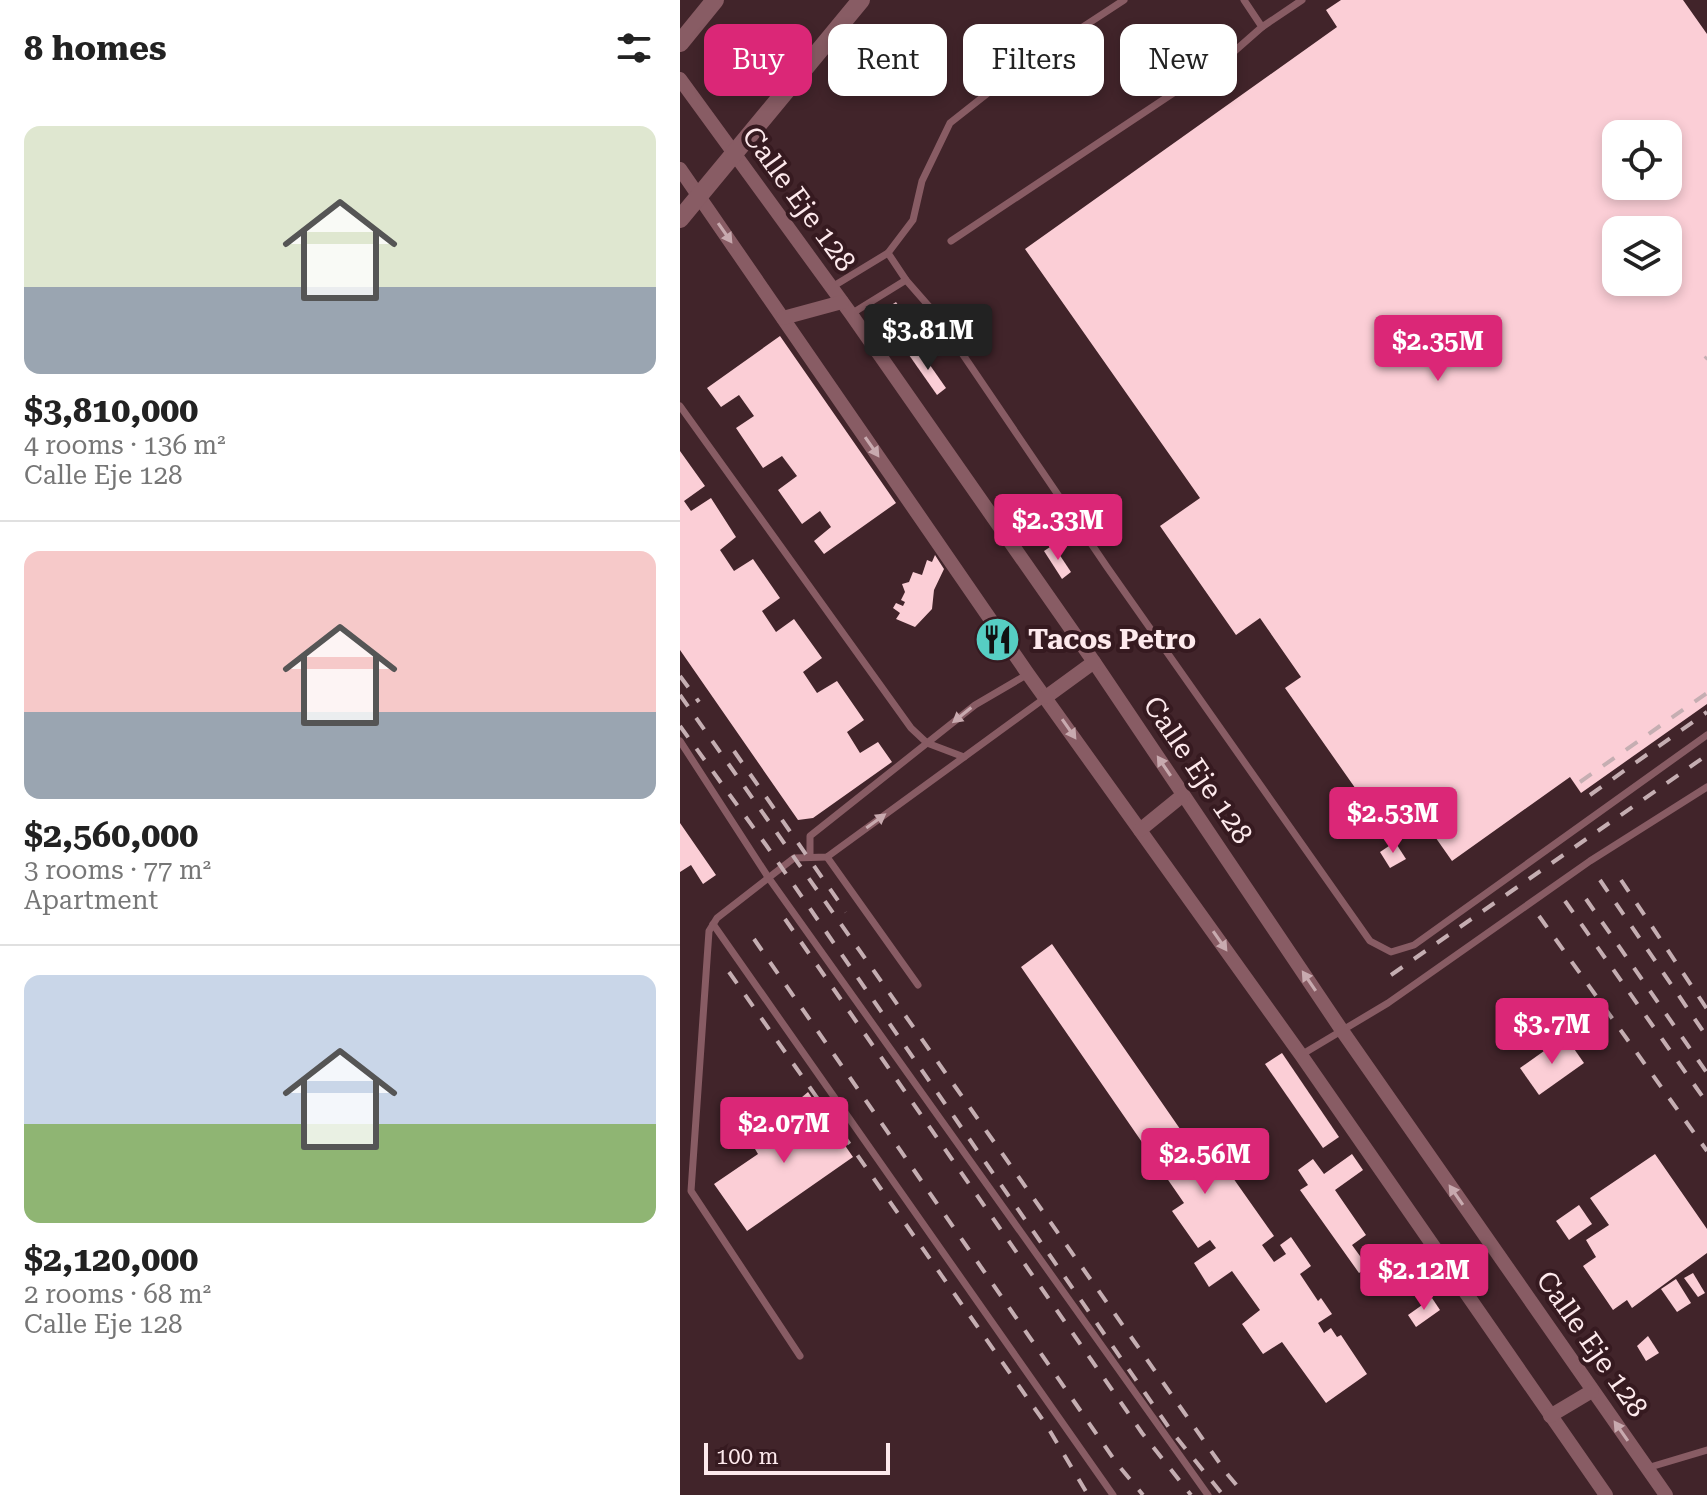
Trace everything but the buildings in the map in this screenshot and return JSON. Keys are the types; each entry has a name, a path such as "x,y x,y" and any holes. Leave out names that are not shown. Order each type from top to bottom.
{"street":[{"path":"680,43 715,0"},
{"path":"680,219 861,0"},
{"name":"Calle Eje 128","path":"680,79 847,308 1094,662 1343,1032 1666,1495"},
{"path":"680,169 1028,674 1301,1055 1606,1495"},
{"path":"783,318 847,308"},
{"path":"1046,697 1094,662"},
{"path":"1140,830 1183,795"},
{"path":"1550,1416 1592,1391"}],"lane":[{"path":"832,287 888,253 913,220 922,181 950,123 1017,70 1124,0"},
{"path":"1244,0 1262,27"},
{"path":"951,241 1229,56 1262,27 1302,0"},
{"path":"888,253 906,280 934,312 1107,567 1370,941 1391,952 1414,945 1707,735"},
{"path":"847,308 906,280"},
{"path":"680,406 911,728 927,743 964,757"},
{"path":"810,856 810,836 975,705 1028,674"},
{"path":"800,1356 691,1191 709,931 717,918 794,858 827,857 1046,697"},
{"path":"680,741 768,877 1208,1495"},
{"path":"1301,1055 1388,1003 1590,861 1707,787"},
{"path":"827,857 918,985"},
{"path":"713,924 1113,1495"},
{"path":"1647,1468 1707,1450"}],"railway":[{"path":"680,676 699,702"},
{"path":"1580,782 1707,693"},
{"path":"680,695 1245,1495"},
{"path":"1590,795 1707,712"},
{"path":"680,726 766,845 1172,1432 1223,1495"},
{"path":"734,751 846,912"},
{"path":"1391,975 1707,755"},
{"path":"1600,880 1707,1037"},
{"path":"1621,880 1707,1009"},
{"path":"1586,899 1707,1073"},
{"path":"1565,901 1707,1103"},
{"path":"1539,916 1707,1151"},
{"path":"785,919 1142,1433 1191,1495"},
{"path":"754,939 1118,1465 1143,1495"},
{"path":"729,972 1047,1426 1088,1495"}],"place":[{"name":"Tacos Petro","path":"997,639"}]}
